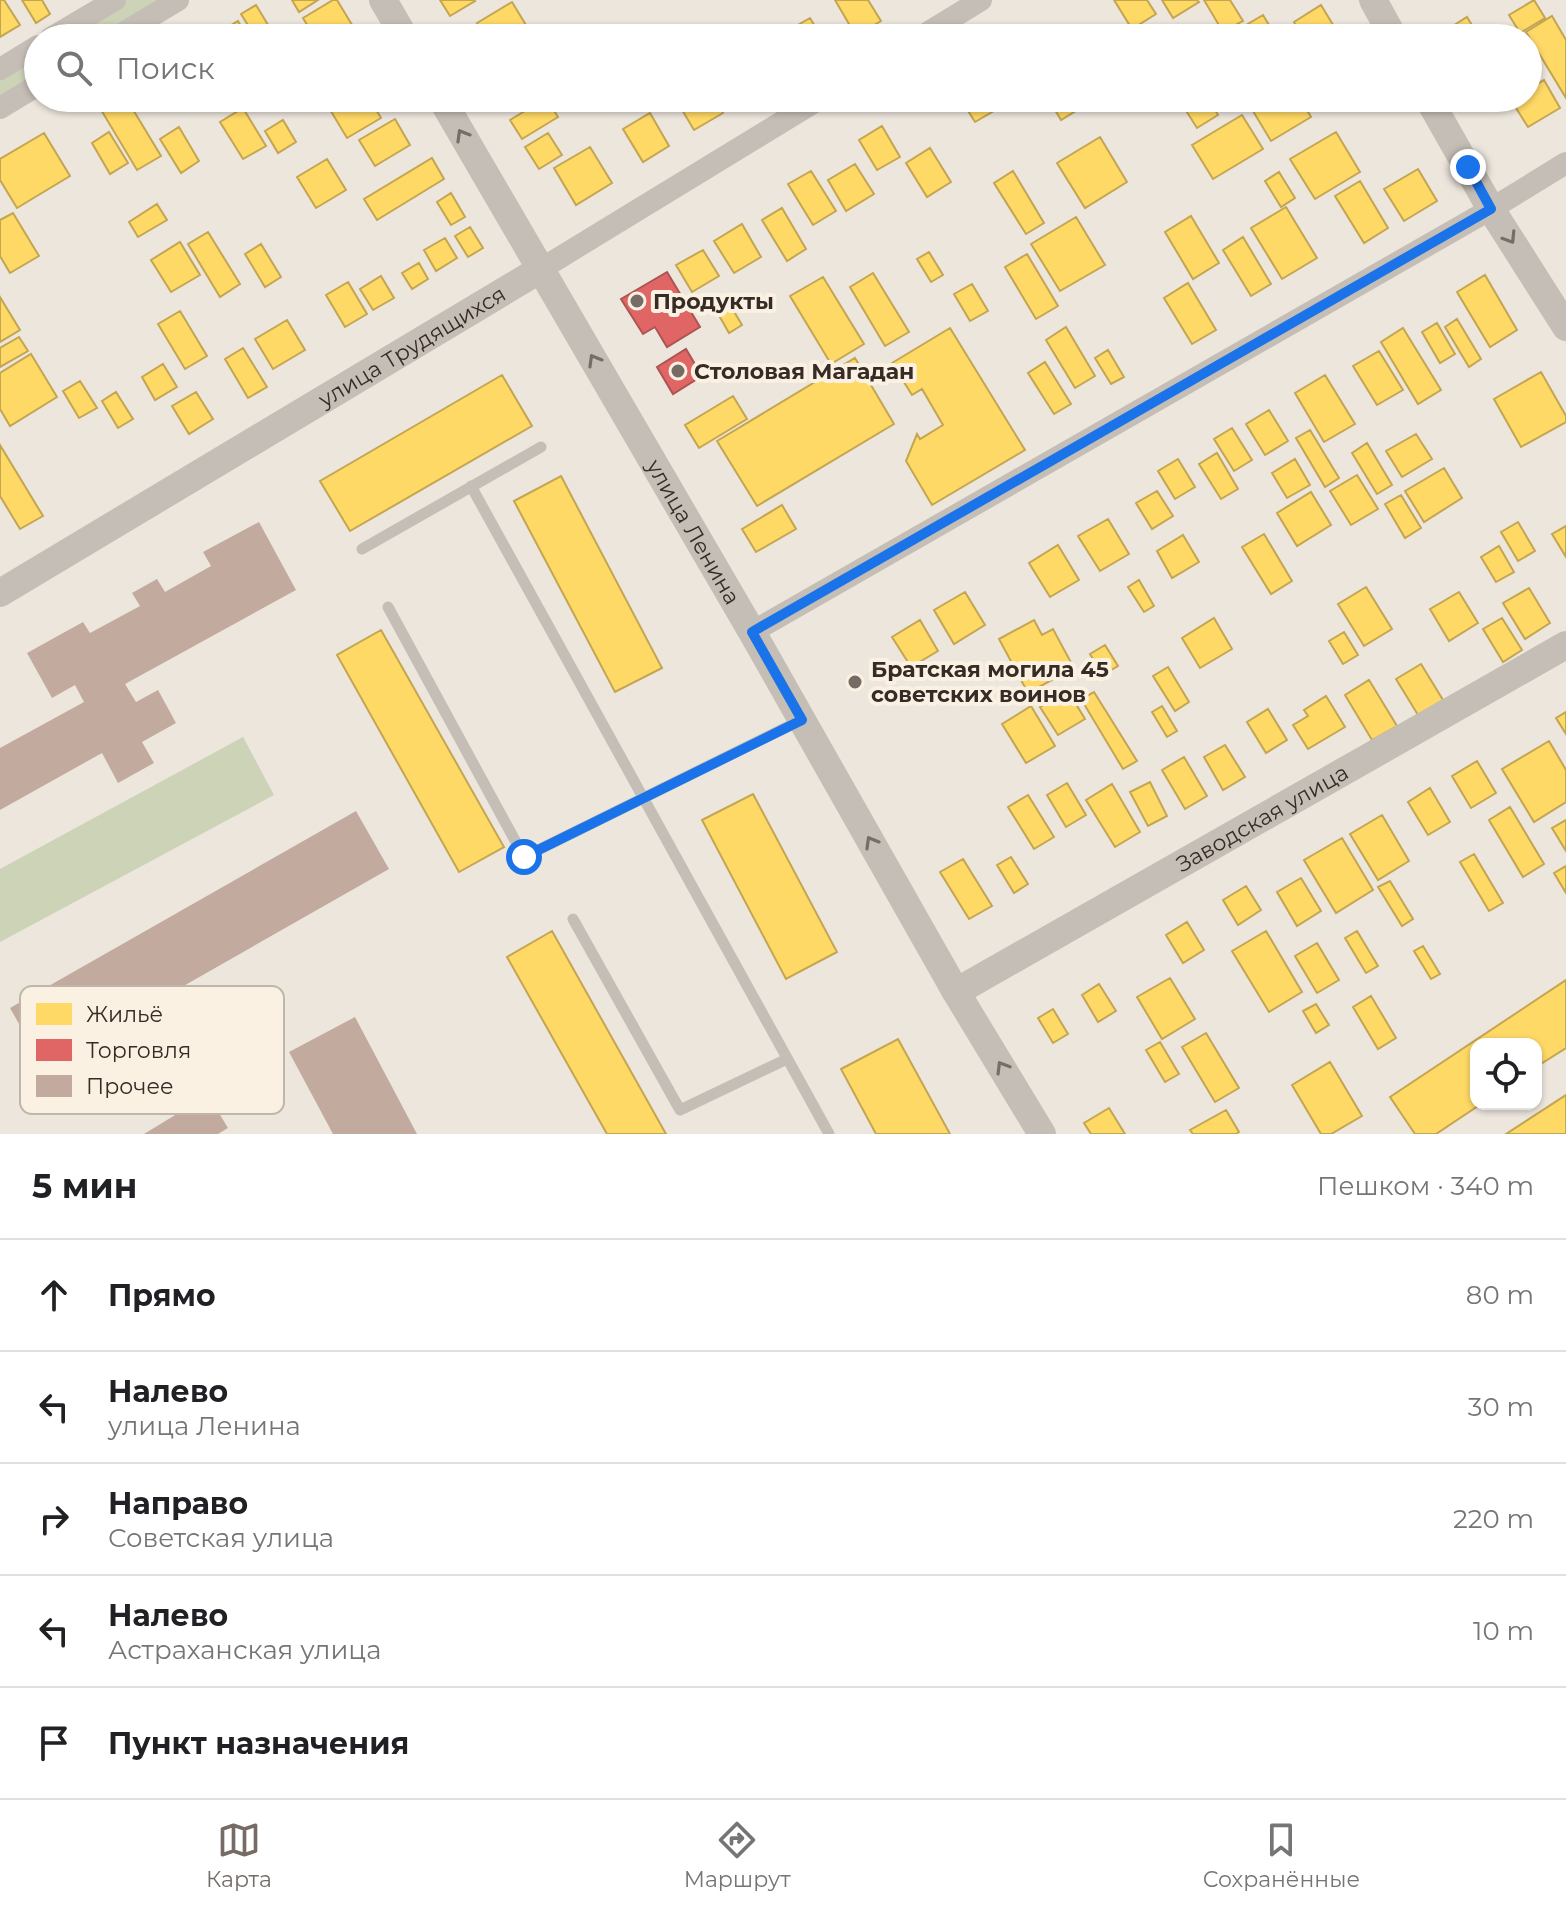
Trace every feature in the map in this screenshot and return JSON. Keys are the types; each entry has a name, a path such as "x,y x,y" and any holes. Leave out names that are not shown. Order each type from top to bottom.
{"street":[{"path":"75,24 115,0"},
{"path":"138,24 178,0"},
{"path":"383,0 397,24"},
{"path":"942,24 981,0"},
{"path":"1373,0 1386,24"},
{"path":"0,69 24,54"},
{"path":"0,108 24,93"},
{"name":"улица Ленина","path":"449,112 752,632 956,992 1042,1134"},
{"name":"улица Трудящихся","path":"0,593 798,112"},
{"path":"1436,112 1491,209 1566,327"},
{"path":"752,632 1491,209 1566,163"},
{"name":"Заводская улица","path":"956,992 1566,645"}],"lane":[{"path":"362,549 541,447"},
{"path":"471,486 829,1134"},
{"path":"388,607 524,857 802,720"},
{"path":"573,919 680,1110 787,1059"}],"green space":[{"path":"127,0 166,0 126,24 87,24"},
{"path":"24,61 24,85 0,100 0,76"},
{"path":"243,737 274,795 0,942 0,869"}],"building: Жильё":[{"path":"0,0 4,0 20,25 0,37"},
{"path":"22,0 42,0 50,14 36,23"},
{"path":"292,0 318,0 299,12"},
{"path":"337,0 352,24 307,24 303,18"},
{"path":"440,0 474,0 475,1 450,16"},
{"path":"835,0 868,0 881,21 876,24 849,24"},
{"path":"1114,0 1147,0 1156,14 1140,24 1129,24"},
{"path":"1162,0 1197,0 1199,2 1173,18"},
{"path":"1204,0 1230,0 1243,21 1218,24"},
{"path":"1534,0 1545,18 1535,24 1514,24 1509,15"},
{"path":"512,2 525,24 478,24"},
{"path":"256,5 268,24 247,24 241,14"},
{"path":"1321,5 1333,24 1295,24"},
{"path":"1263,15 1268,24 1248,24"},
{"path":"1552,16 1566,40 1566,98 1542,58 1542,24 1539,24"},
{"path":"1467,17 1471,24 1456,24"},
{"path":"810,18 814,24 800,24"},
{"path":"1542,81 1560,108 1528,127 1519,112 1542,112"},
{"path":"102,112 134,112 161,156 137,170"},
{"path":"236,112 245,112 266,146 243,159 220,122"},
{"path":"331,112 377,112 381,118 347,138"},
{"path":"523,112 555,112 558,117 522,139 510,120"},
{"path":"683,112 722,112 723,113 694,130"},
{"path":"969,112 992,112 975,122"},
{"path":"1056,112 1074,112 1061,120"},
{"path":"1187,112 1216,112 1218,115 1197,128"},
{"path":"1254,112 1308,112 1311,117 1271,141"},
{"path":"650,113 669,146 643,162 623,129"},
{"path":"1242,115 1263,149 1213,179 1192,145"},
{"path":"395,119 410,145 375,166 359,140"},
{"path":"283,120 296,142 278,153 265,131"},
{"path":"882,126 900,157 877,170 859,140"},
{"path":"179,127 199,161 181,173 160,139"},
{"path":"109,132 128,163 110,174 92,143"},
{"path":"1336,132 1360,172 1315,199 1290,159"},
{"path":"44,133 70,176 17,208 0,180 0,159"},
{"path":"548,133 562,155 539,169 525,147"},
{"path":"1100,137 1127,182 1085,208 1057,163"},
{"path":"590,147 612,183 576,205 554,168"},
{"path":"930,148 951,182 927,197 906,163"},
{"path":"432,158 444,179 377,220 364,199"},
{"path":"327,159 346,190 316,208 297,177"},
{"path":"855,164 874,194 846,211 828,180"},
{"path":"1418,169 1437,201 1404,221 1384,189"},
{"path":"811,171 836,211 813,225 788,184"},
{"path":"1013,171 1044,223 1026,234 994,183"},
{"path":"1279,172 1295,198 1281,207 1265,181"},
{"path":"1360,181 1388,228 1364,243 1335,196"},
{"path":"451,193 465,217 451,225 437,202"},
{"path":"157,204 167,220 138,237 129,222"},
{"path":"1286,207 1317,258 1282,279 1251,228"},
{"path":"782,208 806,249 787,261 762,220"},
{"path":"13,213 39,256 10,273 0,256 0,220"},
{"path":"1191,216 1219,263 1193,279 1165,232"},
{"path":"1076,217 1105,265 1060,291 1031,244"},
{"path":"742,224 761,257 734,273 714,241"},
{"path":"470,227 483,248 468,257 455,236"},
{"path":"208,232 240,284 220,297 188,244"},
{"path":"1243,237 1271,284 1251,296 1223,250"},
{"path":"445,238 457,258 436,271 424,250"},
{"path":"180,242 200,275 171,292 151,260"},
{"path":"261,244 281,277 265,287 245,254"},
{"path":"703,250 719,276 692,292 676,265"},
{"path":"929,252 943,275 931,282 917,259"},
{"path":"1027,254 1058,306 1036,319 1005,267"},
{"path":"419,263 428,279 412,289 402,273"},
{"path":"873,273 909,332 885,346 850,287"},
{"path":"1485,275 1517,330 1490,347 1457,292"},
{"path":"381,276 394,298 373,310 360,289"},
{"path":"823,277 864,344 831,364 790,296"},
{"path":"348,282 367,314 345,327 326,295"},
{"path":"1188,283 1216,330 1192,344 1164,298"},
{"path":"972,284 988,311 970,321 954,294"},
{"path":"0,297 20,330 0,342"},
{"path":"726,298 742,325 729,333 713,305"},
{"path":"180,311 207,356 185,369 158,324"},
{"path":"1457,319 1481,359 1469,367 1445,327"},
{"path":"287,320 305,350 273,369 255,339"},
{"path":"1437,323 1455,354 1440,363 1422,332"},
{"path":"1066,327 1095,376 1075,388 1046,340"},
{"path":"950,328 1025,450 932,505 906,461 917,434 920,439 943,425 922,389 912,395 892,363"},
{"path":"1403,328 1441,390 1418,404 1381,342"},
{"path":"19,337 28,351 0,367 0,348"},
{"path":"243,348 267,387 248,398 225,359"},
{"path":"1108,350 1124,377 1111,384 1095,358"},
{"path":"1379,351 1403,390 1377,405 1353,366"},
{"path":"31,354 57,397 10,426 0,409 0,373"},
{"path":"855,358 894,424 757,506 717,441"},
{"path":"1045,362 1071,404 1054,414 1028,373"},
{"path":"163,364 177,387 155,400 142,377"},
{"path":"1541,372 1566,416 1566,422 1521,447 1494,399"},
{"path":"502,375 532,426 350,531 320,481"},
{"path":"1325,375 1355,424 1324,442 1295,393"},
{"path":"80,381 97,408 79,418 63,391"},
{"path":"116,392 133,419 118,428 102,401"},
{"path":"196,392 213,419 189,434 172,406"},
{"path":"733,396 747,419 699,448 685,425"},
{"path":"1269,410 1288,441 1265,455 1246,424"},
{"path":"1232,428 1252,460 1234,471 1214,439"},
{"path":"1310,430 1339,478 1325,487 1296,438"},
{"path":"1416,434 1432,459 1402,477 1386,451"},
{"path":"1367,443 1392,485 1377,494 1352,453"},
{"path":"0,445 43,516 20,529 0,496"},
{"path":"1217,453 1238,489 1221,499 1199,464"},
{"path":"1178,459 1195,487 1175,499 1158,471"},
{"path":"1295,459 1310,485 1287,498 1272,473"},
{"path":"1444,468 1462,498 1424,522 1405,491"},
{"path":"1357,475 1378,509 1351,525 1330,491"},
{"path":"561,476 662,668 615,692 514,501"},
{"path":"1157,491 1173,516 1152,529 1136,503"},
{"path":"1311,492 1331,525 1297,546 1277,513"},
{"path":"1401,495 1421,528 1405,538 1385,504"},
{"path":"782,505 796,529 756,552 742,529"},
{"path":"1108,519 1129,554 1100,571 1078,536"},
{"path":"1518,522 1535,551 1518,561 1501,532"},
{"path":"1566,526 1566,557 1552,534"},
{"path":"1264,534 1292,581 1271,594 1242,547"},
{"path":"1183,535 1199,562 1172,578 1157,551"},
{"path":"1058,545 1079,580 1050,597 1029,563"},
{"path":"1499,546 1514,572 1496,582 1481,557"},
{"path":"1139,580 1154,606 1144,612 1128,587"},
{"path":"1366,587 1392,629 1364,646 1338,604"},
{"path":"1529,588 1550,623 1525,639 1503,603"},
{"path":"965,592 985,625 954,644 934,610"},
{"path":"1459,592 1478,623 1449,641 1430,609"},
{"path":"1214,618 1232,649 1200,668 1182,638"},
{"path":"1502,618 1522,650 1503,662 1483,629"},
{"path":"920,620 938,651 911,667 892,637"},
{"path":"1034,620 1042,635 1053,629 1074,668 1028,693 999,639"},
{"path":"381,630 504,847 459,872 337,655"},
{"path":"1344,632 1358,655 1343,664 1329,641"},
{"path":"1105,645 1118,666 1103,675 1090,654"},
{"path":"1421,664 1443,700 1418,715 1396,679"},
{"path":"1168,667 1189,702 1175,711 1153,676"},
{"path":"1369,680 1397,726 1372,740 1345,695"},
{"path":"1068,691 1085,719 1058,735 1040,707"},
{"path":"1094,692 1137,761 1123,769 1081,699"},
{"path":"1326,696 1345,727 1308,749 1293,725 1308,716 1304,710"},
{"path":"1031,706 1055,746 1026,763 1002,724"},
{"path":"1162,706 1177,731 1167,737 1152,712"},
{"path":"1268,709 1287,740 1266,753 1247,722"},
{"path":"1566,712 1566,734 1556,718"},
{"path":"1549,741 1566,770 1566,802 1534,822 1502,769"},
{"path":"1225,745 1245,777 1223,790 1204,757"},
{"path":"1184,757 1207,796 1185,809 1162,770"},
{"path":"1477,761 1496,793 1471,808 1452,776"},
{"path":"1150,782 1167,816 1148,826 1130,792"},
{"path":"1067,783 1086,815 1066,827 1047,795"},
{"path":"1112,784 1140,832 1115,847 1086,800"},
{"path":"1430,788 1450,822 1428,835 1408,802"},
{"path":"753,794 837,952 786,979 702,820"},
{"path":"1028,795 1054,837 1034,849 1008,807"},
{"path":"1510,807 1544,864 1523,877 1489,820"},
{"path":"1382,815 1409,861 1378,880 1350,834"},
{"path":"1566,820 1566,851 1552,828"},
{"path":"1342,838 1373,890 1336,913 1304,860"},
{"path":"1474,854 1503,903 1489,911 1460,862"},
{"path":"1011,857 1028,884 1014,893 997,865"},
{"path":"963,859 992,906 969,919 940,872"},
{"path":"1566,866 1566,893 1554,873"},
{"path":"1301,878 1321,911 1297,926 1277,892"},
{"path":"1390,881 1413,919 1402,926 1378,887"},
{"path":"1246,886 1261,910 1238,925 1223,900"},
{"path":"1187,922 1204,950 1183,963 1166,935"},
{"path":"552,931 666,1134 607,1134 507,957"},
{"path":"1266,931 1302,992 1269,1012 1232,951"},
{"path":"1357,931 1378,966 1366,973 1345,938"},
{"path":"1317,943 1339,980 1317,993 1295,956"},
{"path":"1423,946 1440,974 1431,979 1414,951"},
{"path":"1170,978 1195,1019 1162,1039 1137,997"},
{"path":"1566,980 1566,1048 1542,1063 1542,1038 1479,1038"},
{"path":"1099,984 1116,1011 1098,1022 1082,995"},
{"path":"1371,996 1396,1038 1378,1049 1353,1007"},
{"path":"1316,1004 1329,1025 1316,1033 1303,1011"},
{"path":"1053,1009 1068,1034 1053,1043 1038,1018"},
{"path":"1206,1033 1239,1088 1215,1102 1182,1047"},
{"path":"898,1039 950,1134 876,1134 841,1069"},
{"path":"1160,1042 1179,1074 1165,1082 1146,1050"},
{"path":"1470,1044 1472,1110 1436,1134 1415,1134 1390,1097"},
{"path":"1330,1062 1362,1116 1331,1134 1321,1134 1292,1085"},
{"path":"1566,1095 1566,1134 1506,1134"},
{"path":"1109,1108 1125,1134 1091,1134 1084,1123"},
{"path":"1226,1110 1239,1132 1236,1134 1193,1134 1190,1130"}],"building: Торговля":[{"path":"667,272 700,327 667,347 655,327 643,334 621,299"},
{"path":"686,349 702,376 673,394 657,367"}],"building: Прочее":[{"path":"259,522 296,590 125,684 136,702 158,690 176,723 142,742 154,763 118,783 102,753 0,810 0,748 84,702 75,685 52,698 27,653 83,622 90,633 140,606 132,593 157,579 165,592 211,566 203,552"},
{"path":"356,811 389,869 184,986 49,986"},
{"path":"20,1002 20,1026 10,1008"},
{"path":"355,1017 417,1134 333,1134 289,1052"},
{"path":"177,1114 220,1114 228,1128 218,1134 144,1134"}],"place":[{"name":"Продукты","path":"637,301"},
{"name":"Столовая Магадан","path":"678,371"},
{"name":"Братская могила 45 советских воинов","path":"855,682"}],"route":[{"path":"524,857 802,720 752,632 1491,209 1468,167"}]}
